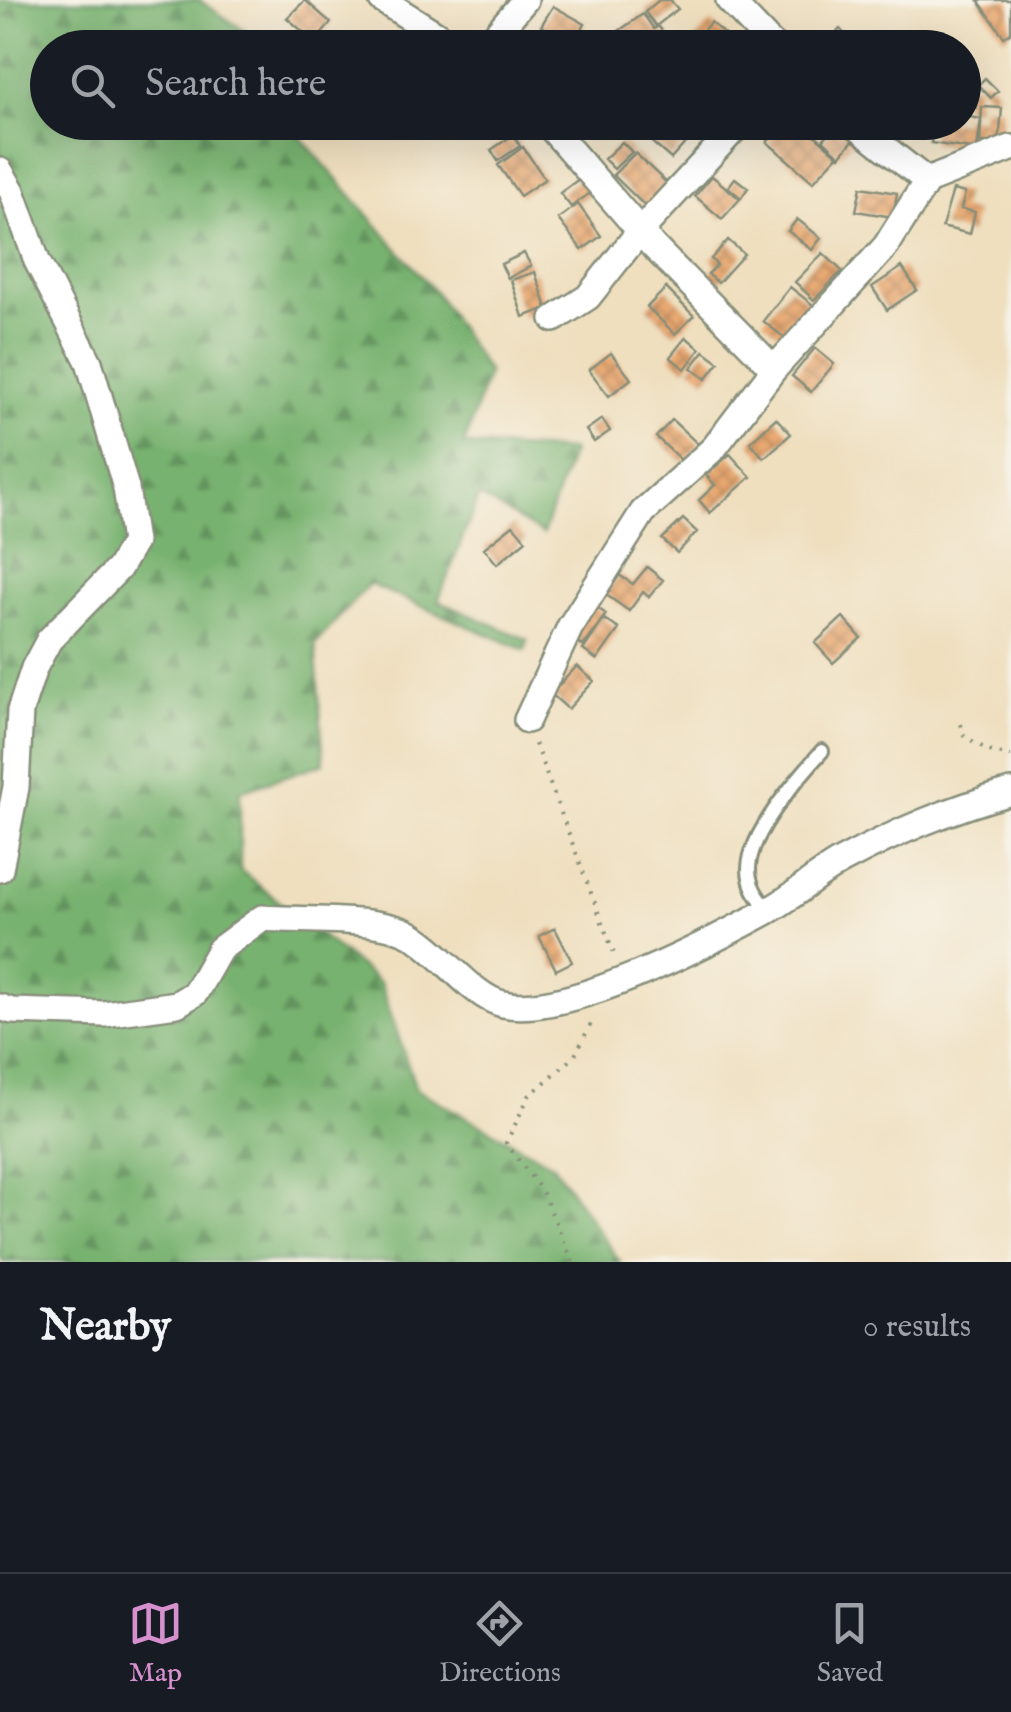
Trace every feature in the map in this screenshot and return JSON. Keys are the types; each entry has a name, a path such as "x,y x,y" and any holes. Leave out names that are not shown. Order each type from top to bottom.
{"street":[{"path":"382,0 430,30"},
{"path":"499,30 525,0"},
{"path":"729,0 758,30"},
{"path":"561,140 640,232 774,369"},
{"path":"554,319 588,297 640,232 724,140"},
{"path":"875,140 927,181"},
{"path":"527,720 570,627 643,512 714,448 774,369 886,246 927,181 1011,148"},
{"path":"0,171 12,191 36,261 89,362 126,488 134,542 119,568 50,640 34,668 20,710 16,787 0,868"},
{"path":"0,1007 12,1011 104,1014 177,1004 194,993 220,949 262,918 403,931 432,948 487,996 504,1004 566,1000 606,987 769,911 838,863 937,813 1011,792"}],"lane":[{"path":"769,911 753,890 748,866 775,805 822,750"}],"path":[{"path":"527,720 618,965 574,1057 529,1096 506,1143 542,1191 572,1262"},
{"path":"961,724 964,736 989,751 1011,756"}],"green space":[{"path":"0,0 199,0 243,30 30,30 30,140 303,140 435,292 488,373 464,445 572,451 543,534 479,496 438,601 528,640 525,650 369,584 315,644 324,763 240,791 240,870 380,983 416,1089 552,1164 620,1262 3,1262"}],"building":[{"path":"305,0 331,23 325,30 301,30 287,18"},
{"path":"659,0 670,0 678,9 656,26 645,12"},
{"path":"978,0 1011,0 1011,32 1004,37"},
{"path":"553,6 585,24 582,30 548,30 541,26"},
{"path":"643,14 654,29 658,26 661,30 620,30"},
{"path":"711,22 719,30 704,30"},
{"path":"985,78 998,91 991,98 981,88"},
{"path":"982,107 1002,108 999,143 980,142"},
{"path":"506,140 516,140 520,146 498,161 491,150"},
{"path":"649,140 688,140 671,159"},
{"path":"821,140 838,155 813,182 767,142"},
{"path":"823,140 854,140 840,156"},
{"path":"931,140 978,140 977,150 931,143"},
{"path":"622,142 632,152 614,169 604,159"},
{"path":"523,147 545,179 520,196 498,165"},
{"path":"635,153 669,185 647,208 613,175"},
{"path":"583,176 594,190 571,207 560,193"},
{"path":"712,176 740,199 722,219 695,196"},
{"path":"735,178 748,188 741,198 728,187"},
{"path":"861,187 897,193 893,217 856,211"},
{"path":"953,190 965,193 961,209 975,212 970,234 942,227"},
{"path":"578,204 601,236 582,250 558,219"},
{"path":"797,219 821,238 812,250 788,231"},
{"path":"728,240 744,254 718,283 708,274 717,265 711,259"},
{"path":"524,253 531,266 508,278 501,264"},
{"path":"823,253 842,271 814,300 795,282"},
{"path":"902,267 917,290 887,310 872,287"},
{"path":"535,272 547,308 523,317 511,280"},
{"path":"790,287 813,305 786,339 763,321"},
{"path":"666,288 694,316 675,334 647,307"},
{"path":"686,337 700,349 685,369 670,357"},
{"path":"815,348 834,364 811,392 792,376"},
{"path":"704,351 719,362 706,379 691,368"},
{"path":"611,353 631,379 609,396 589,370"},
{"path":"776,418 791,434 764,458 750,442"},
{"path":"602,419 610,431 594,442 586,430"},
{"path":"672,420 699,445 683,462 656,437"},
{"path":"730,454 751,477 710,513 699,500 715,485 706,475"},
{"path":"683,519 697,532 677,553 662,539"},
{"path":"513,525 526,540 497,564 484,548"},
{"path":"647,567 663,580 649,597 643,592 629,611 605,594 619,575 633,584"},
{"path":"592,604 606,614 583,646 569,636"},
{"path":"843,617 861,638 833,663 815,643"},
{"path":"604,619 619,629 597,660 583,650"},
{"path":"577,666 594,681 568,709 551,694"},
{"path":"555,928 572,962 556,970 539,936"}]}
